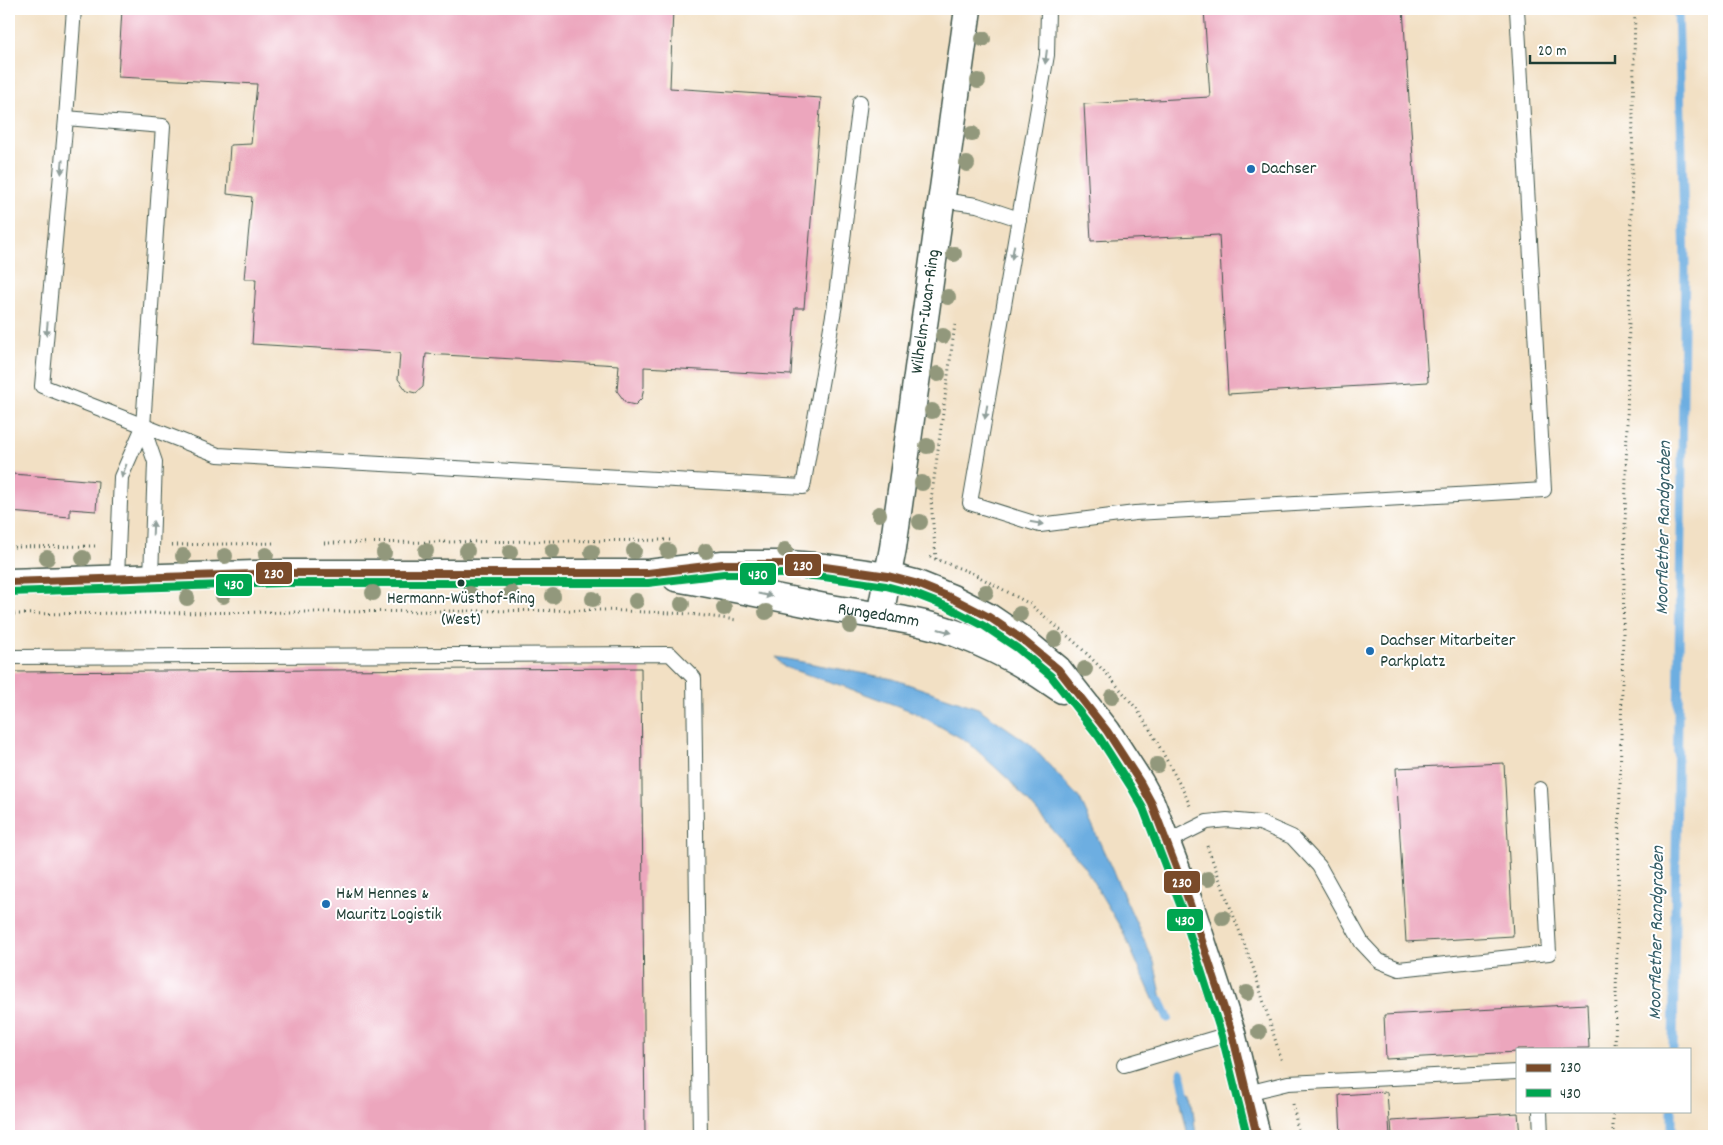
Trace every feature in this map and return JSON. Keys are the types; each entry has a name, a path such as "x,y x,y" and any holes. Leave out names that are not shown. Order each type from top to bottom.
{"street":[{"name":"Wilhelm-Iwan-Ring","path":"880,616 893,548 968,9"},
{"name":"Rungedamm","path":"9,582 151,576 345,573 648,573 723,564 790,564 888,576 915,583 952,598 989,617 1023,640 1058,669 1126,758 1140,782 1152,804 1190,904 1232,1032 1257,1136"},
{"name":"Rungedamm","path":"648,573 902,619 954,633 1012,659 1049,681 1089,711"}],"lane":[{"path":"74,9 42,386 218,455 804,487 835,304 860,102"},
{"path":"1048,9 1047,55 970,503 1040,525 1135,513 1544,490 1517,9"},
{"path":"66,118 163,126 143,427 121,477 116,578"},
{"path":"942,200 977,205 1019,219"},
{"path":"143,427 155,462 151,576"},
{"path":"9,657 670,654 694,678 700,1136"},
{"path":"1167,842 1207,822 1227,820 1260,823 1292,837 1319,866 1362,944 1379,961 1399,969 1549,953 1540,789"},
{"path":"1124,1065 1232,1032"},
{"path":"1247,1093 1288,1083 1516,1072"},
{"path":"1540,1112 1541,1136"}],"path":[{"path":"1615,1048 1636,9"},
{"path":"936,559 931,501 955,320"},
{"path":"320,543 674,540"},
{"path":"152,545 280,543"},
{"path":"9,547 118,546"},
{"path":"893,548 936,559 972,573 1030,604 1078,645 1109,676 1136,708 1151,731 1185,794 1253,967 1288,1083 1299,1136"},
{"path":"9,614 604,610 689,614 743,620"},
{"path":"1613,1112 1613,1136"}],"water":[{"path":"776,657 893,679 978,708 1030,744 1080,799 1154,962 1165,1012 1159,1012 1122,930 1082,863 1009,780 968,742 914,712 784,667"},
{"path":"1184,1086 1191,1093 1196,1136 1188,1136 1180,1097"}],"building":[{"path":"122,9 673,9 670,88 821,98 804,308 795,308 791,375 644,367 642,398 635,405 626,403 617,391 619,365 426,354 423,387 416,393 407,391 398,379 400,353 252,344 256,279 244,279 252,197 227,194 230,145 251,144 257,84 118,77"},
{"name":"Dachser","path":"1204,9 1403,9 1428,382 1228,394 1219,235 1091,241 1084,104 1210,97"},
{"path":"13,474 98,481 96,511 70,509 70,517 10,512"},
{"name":"H&M Hennes & Mauritz Logistik","path":"641,668 645,1136 9,1136 9,672"},
{"path":"1504,763 1513,936 1406,942 1396,768"},
{"path":"1587,1004 1589,1048 1516,1048 1516,1052 1386,1059 1384,1015"},
{"path":"1387,1092 1390,1136 1341,1136 1339,1095"},
{"path":"1518,1113 1520,1136 1392,1136 1391,1121"}],"waterway":[{"name":"Moorflether Randgraben","path":"1673,1048 1685,263 1678,9"},
{"path":"1160,1000 1168,1018"},
{"path":"1181,1072 1186,1097"},
{"name":"Moorflether Randgraben","path":"1672,1112 1672,1136"}],"transit line":[{"name":"230","path":"9,582 285,573 648,573 723,564 790,564 888,576 915,583 952,598 989,617 1023,640 1058,669 1107,731 1140,782 1152,804 1190,904 1232,1033 1257,1136"},
{"name":"430","path":"9,592 285,583 648,583 724,574 790,574 886,586 912,593 948,607 984,626 1017,648 1051,676 1099,737 1143,808 1181,907 1222,1036 1247,1136"}],"place":[{"name":"Dachser","path":"1251,169"},
{"name":"Hermann-Wüsthof-Ring (West)","path":"461,583"},
{"name":"Dachser Mitarbeiter Parkplatz","path":"1370,651"},
{"name":"H&M Hennes & Mauritz Logistik","path":"326,904"}]}
